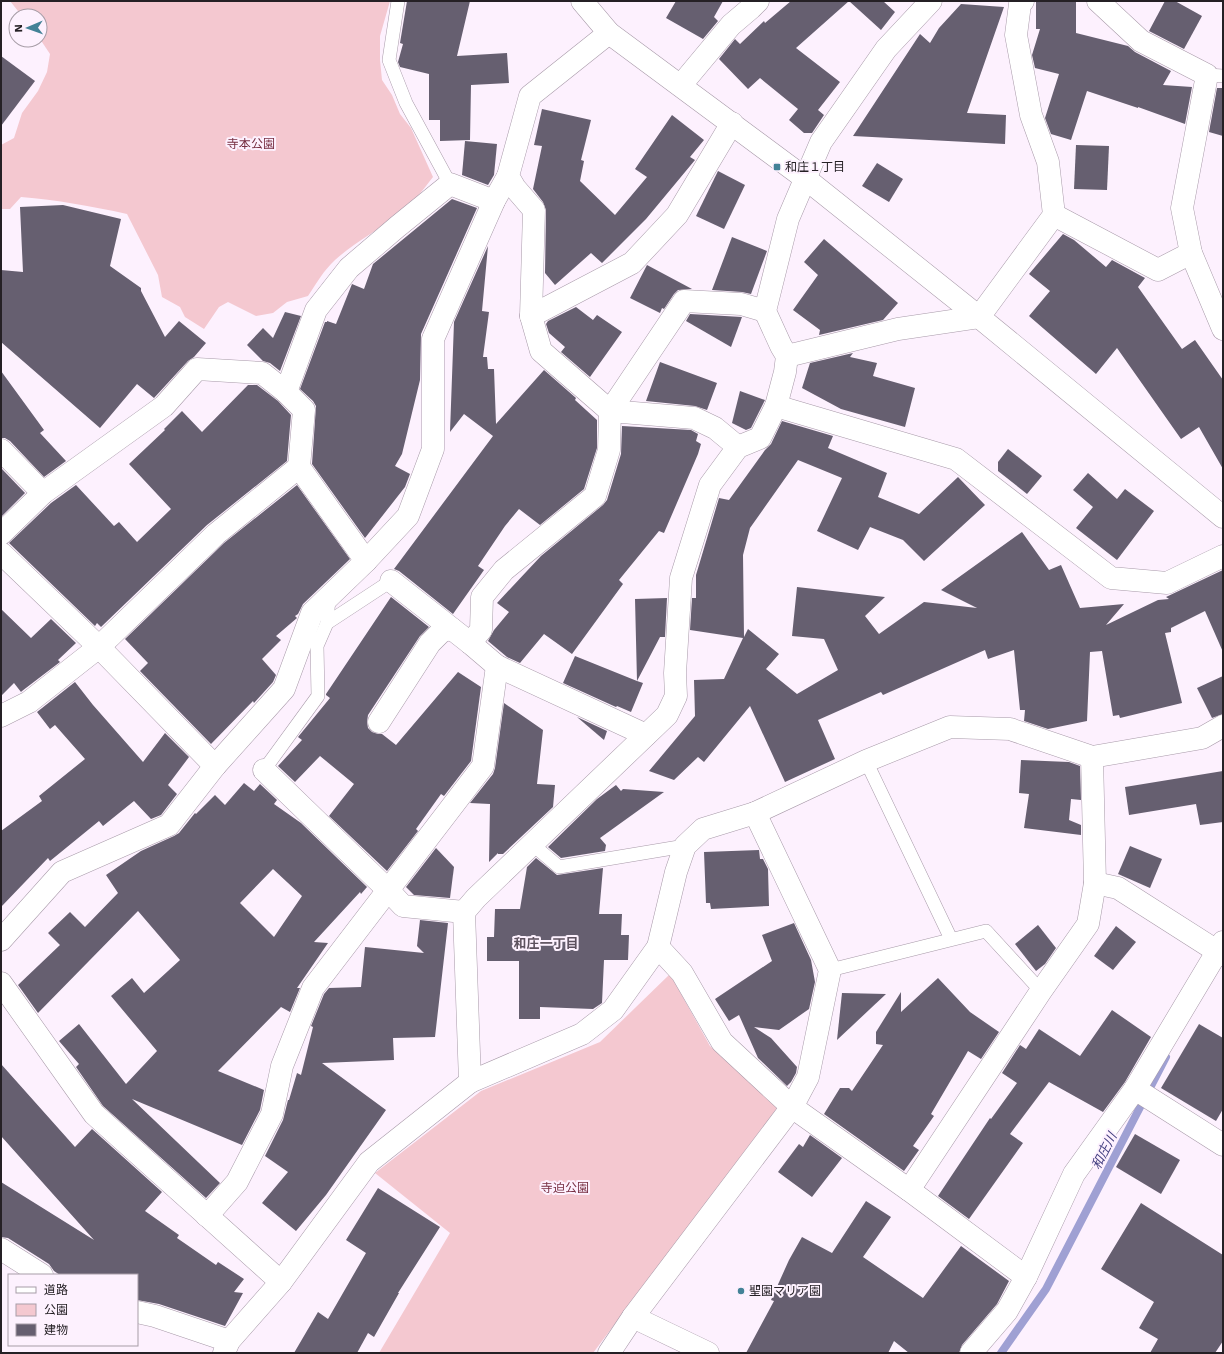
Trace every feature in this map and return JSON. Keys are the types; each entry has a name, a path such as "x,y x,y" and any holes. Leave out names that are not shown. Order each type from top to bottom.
{"street":[{"path":"582,1 609,33 806,179 980,317 1223,517"},
{"path":"681,85 731,25 758,1"},
{"path":"470,1082 464,912 476,898 667,715 676,696 675,673 681,578 710,485 738,447 760,438 776,406 785,372 788,356 781,346 766,311 788,219 821,142 886,48 931,1"},
{"path":"788,356 898,330 980,317 1054,215 1048,162 1030,115 1016,36 1020,4 1023,1"},
{"path":"1098,1 1141,41 1215,75 1182,208 1192,253 1223,329"},
{"path":"1,940 62,872 169,825 215,766 284,689 312,613 366,561 408,516 433,449 433,339 494,201 508,176 530,96 609,33"},
{"path":"531,316 632,263 677,215 732,123"},
{"path":"508,176 515,188 534,210 531,316 540,351 610,411 694,418 715,428 738,447"},
{"path":"286,392 316,310 349,268 397,226 450,184 494,201"},
{"path":"1054,215 1158,270 1192,253"},
{"path":"470,643 482,630 482,597 504,570 595,496 609,450 610,411 684,301 741,304 766,311"},
{"path":"1,534 43,493 164,406 197,369 262,373 286,392 304,410 299,467 366,561"},
{"path":"776,406 956,459 1111,578 1167,583 1223,556"},
{"path":"1,450 43,493"},
{"path":"1,716 29,702 99,647 216,534 299,467"},
{"path":"1,553 99,647 215,766"},
{"path":"390,581 470,643 497,666 646,735"},
{"path":"379,722 430,643 442,631 452,629"},
{"path":"207,1216 237,1182 272,1114 282,1066 313,988 483,766 497,666"},
{"path":"138,1312 155,1316 226,1347 281,1282 368,1162 470,1082 582,1034 613,1010 658,947 676,872 685,846 703,829 755,813 866,761 950,727 1010,729 1092,757 1202,738 1223,726"},
{"path":"909,1190 1041,991 1088,924 1094,883 1092,757"},
{"path":"264,770 403,906 464,912"},
{"path":"609,1353 633,1318 792,1107 808,1077 830,970 755,813"},
{"path":"971,1353 1007,1311 1026,1277 1074,1174 1135,1089 1221,949 1118,888 1094,883"},
{"path":"658,947 682,973 722,1042 792,1107 909,1190 1026,1277"},
{"path":"1,983 94,1114 281,1282"},
{"path":"1135,1089 1223,1145"},
{"path":"1,1249 40,1274"},
{"path":"633,1318 708,1353"}],"lane":[{"path":"398,1 389,60 406,103 450,184"},
{"path":"327,623 390,581"},
{"path":"264,770 318,696 317,646 327,623 329,597"},
{"path":"866,761 952,939"},
{"path":"532,844 560,867 685,846"},
{"path":"830,970 986,931 1041,991"}],"green space":[{"name":"寺本公園","path":"10,1 390,1 380,36 382,80 392,95 400,114 411,128 433,177 418,196 405,209 335,260 308,296 287,302 273,313 256,316 228,302 219,307 204,329 185,317 180,307 162,297 158,275 127,214 100,208 21,197 10,209 1,209 1,145 14,138 22,113 38,91 47,72 50,54 46,48 48,48 48,8 16,8"},
{"name":"寺迫公園","path":"670,974 710,1046 778,1107 593,1353 379,1353 450,1233 375,1173 481,1091 600,1042"}],"building":[{"path":"407,1 470,1 457,56 507,53 509,83 471,85 470,140 440,141 440,120 429,120 429,74 400,67 398,62 403,44 400,43"},
{"path":"676,1 723,1 714,17 718,21 703,39 666,18"},
{"path":"791,1 849,1 796,48 840,82 818,110 824,115 812,133 804,133 789,120 798,109 760,78 748,89 719,59 735,39 740,44 764,21 765,23"},
{"path":"849,1 883,1 895,12 881,30"},
{"path":"1036,1 1076,1 1076,33 1128,46 1135,52 1171,71 1163,85 1192,87 1185,124 1087,91 1071,140 1051,134 1045,118 1059,74 1035,68 1032,55 1040,29 1036,29"},
{"path":"1165,1 1175,1 1202,16 1184,49 1149,31"},
{"path":"961,4 1004,7 967,113 1006,115 1005,144 853,136 920,34 930,43 939,28"},
{"path":"1,56 35,81 1,126"},
{"path":"1217,88 1223,88 1223,136 1209,132"},
{"path":"542,109 591,120 581,160 584,161 580,181 615,215 647,177 635,169 672,115 704,140 690,157 695,160 646,219 602,263 591,253 555,285 545,273 546,210 543,202 533,189 542,146 534,145"},
{"path":"465,141 497,144 494,175 488,185 462,175"},
{"path":"1076,145 1109,146 1107,190 1074,189"},
{"path":"877,163 903,179 889,202 862,186"},
{"path":"718,171 745,185 724,229 696,216"},
{"path":"452,199 477,208 421,334 420,380 402,454 395,466 410,474 405,487 365,538 312,464 316,406 313,401 300,389 325,322 327,321 336,324 352,284 364,289 373,264"},
{"path":"63,205 121,219 110,266 141,288 141,291 165,337 179,321 206,343 154,398 137,384 100,428 1,342 1,270 23,272 20,207"},
{"path":"1063,234 1074,240 1106,267 1112,260 1145,278 1138,287 1182,349 1195,340 1223,380 1223,469 1199,427 1181,439 1117,348 1096,374 1029,316 1050,291 1029,274"},
{"path":"732,237 767,251 751,294 712,290"},
{"path":"824,239 898,303 883,320 819,335 820,330 793,310 818,275 804,262"},
{"path":"488,246 482,311 489,312 483,357 487,357 488,369 494,369 496,424 544,370 576,398 575,400 597,420 597,448 584,489 540,525 519,509 505,526 478,566 484,570 453,614 399,571 394,569 493,436 464,414 450,432 454,322"},
{"path":"647,265 692,289 678,290 664,309 662,308 660,313 630,298"},
{"path":"576,307 593,320 597,315 622,332 590,377 561,352 565,347 549,333 546,324 548,321"},
{"path":"285,312 301,316 280,371 270,363 263,361 247,345 263,328 273,338"},
{"path":"690,314 742,317 731,347 686,321"},
{"path":"853,353 850,357 877,363 873,376 915,388 905,427 841,409 802,388 810,363"},
{"path":"660,362 717,383 707,410 695,406 646,401"},
{"path":"1,371 44,430 40,433 66,461 44,477 10,441 5,438 1,438"},
{"path":"248,385 257,385 278,401 291,415 287,461 207,525 101,627 97,623 95,626 9,543 51,503 76,485 114,526 119,522 137,542 171,509 129,464 165,430 164,429 182,411 202,432"},
{"path":"740,391 765,400 751,428 746,430 732,423"},
{"path":"782,421 833,436 828,448 887,473 878,497 919,514 958,477 985,505 924,561 903,540 870,527 858,550 817,531 842,478 798,460 750,528 743,555 744,637 748,629 779,654 766,669 797,694 838,670 824,639 792,636 797,587 885,597 865,616 879,634 924,602 977,608 941,590 1022,532 1049,570 1061,565 1080,608 1124,604 1106,625 1158,600 1169,599 1166,597 1223,570 1223,652 1205,611 1171,628 1171,632 1165,633 1182,703 1120,718 1119,715 1113,716 1102,651 1090,652 1087,721 1048,729 1024,721 1025,710 1020,710 1014,650 988,659 985,650 883,695 881,692 818,720 835,759 785,782 750,706 704,762 698,757 674,780 649,771 695,716 694,680 724,679 743,638 690,630 692,598 696,598 696,575 719,498 729,500 771,444"},
{"path":"622,426 691,430 698,434 696,441 701,444 698,454 664,533 659,531 619,580 623,584 572,654 544,634 520,663 507,657 488,641 494,630 509,612 497,603 541,556 603,505 607,500 621,454"},
{"path":"1008,449 1042,476 1027,494 998,471 998,462"},
{"path":"1,468 25,493 1,517"},
{"path":"1088,473 1117,499 1125,489 1154,511 1117,560 1076,528 1093,507 1073,490"},
{"path":"297,485 350,559 303,604 298,614 295,616 297,618 276,636 281,640 262,659 276,675 273,682 254,703 253,701 211,744 140,671 148,663 125,639 224,543"},
{"path":"391,597 429,627 420,636 368,715 368,728 372,732 382,734 396,745 458,672 481,687 471,761 444,796 441,794 416,829 418,831 387,871 329,816 354,784 320,756 295,782 278,766 302,740 298,737 330,698 326,694"},
{"path":"667,598 665,637 660,637 637,681 635,599"},
{"path":"1,609 31,638 51,619 76,643 58,660 60,662 21,692 14,683 1,696"},
{"path":"575,656 643,683 631,712 617,706 616,707 563,683"},
{"path":"1223,676 1223,714 1212,718 1197,688"},
{"path":"75,682 143,762 165,733 189,757 168,785 177,794 161,815 151,819 134,801 103,826 99,821 50,861 48,858 1,907 1,831 42,801 39,796 85,759 55,725 50,729 37,712"},
{"path":"504,703 543,730 537,784 555,785 553,807 503,854 498,853 489,862 490,804 470,803 493,774"},
{"path":"577,717 607,731 604,740"},
{"path":"1021,760 1069,762 1080,766 1081,800 1071,799 1069,820 1081,825 1081,835 1024,828 1029,794 1019,793"},
{"path":"1223,771 1223,822 1200,825 1196,804 1129,815 1125,787"},
{"path":"244,783 254,791 260,784 277,800 274,804 301,823 367,887 361,894 360,892 314,942 328,943 297,988 300,988 290,1012 281,1007 218,1071 264,1090 260,1110 242,1145 132,1099 220,1183 206,1198 103,1106 76,1067 79,1064 59,1041 79,1024 126,1084 157,1051 111,996 132,978 144,993 180,960 138,911 38,1013 18,985 60,945 48,933 70,912 85,927 118,893 106,875 141,851 179,833 195,813 196,814 215,795 225,805","holes":["273,869 302,896 274,937 240,903"]},
{"path":"616,785 621,791 623,789 664,792 600,838 606,845 605,851 561,858 548,847 597,799"},
{"path":"1130,846 1162,859 1150,888 1118,874"},
{"path":"436,848 454,867 450,898 414,895 406,887"},
{"path":"759,850 760,859 763,859 768,869 769,906 711,909 710,903 706,903 704,852"},
{"path":"536,858 557,875 603,868 599,914 622,914 621,935 629,935 628,960 604,960 602,1003 593,1009 540,1007 540,1019 519,1019 519,961 487,961 487,937 494,937 495,909 520,909 527,867"},
{"path":"420,920 448,923 435,1037 393,1038 394,1060 322,1063 386,1110 326,1195 296,1231 262,1203 288,1172 265,1156 283,1120 297,1073 301,1075 313,1027 311,1026 324,994 329,988 361,987 365,947 424,953 417,946"},
{"path":"794,923 811,960 815,982 809,1009 779,1030 754,1027 771,1038 797,1067 796,1073 787,1086 758,1058 739,1015 729,1021 715,999 772,961 762,935"},
{"path":"1038,925 1056,948 1045,964 1036,971 1015,944"},
{"path":"1116,926 1136,942 1113,970 1094,956"},
{"path":"938,978 970,1012 999,1032 981,1059 968,1051 931,1114 934,1116 913,1146 919,1150 904,1171 824,1114 840,1088 849,1088 852,1091 883,1045 876,1044 876,1032 901,992 901,1012"},
{"path":"842,993 886,994 837,1040"},
{"path":"1112,1010 1151,1037 1125,1082 1103,1112 1049,1082 1010,1134 1023,1143 969,1219 938,1196 990,1118 991,1119 1017,1083 1002,1073 1020,1045 1026,1049 1039,1029 1080,1056"},
{"path":"1199,1024 1223,1038 1223,1109 1216,1121 1161,1088"},
{"path":"1,1064 75,1147 92,1129 162,1192 145,1211 179,1235 177,1238 216,1265 218,1262 244,1279 234,1292 243,1293 225,1326 159,1304 138,1300 138,1274 58,1274 49,1264 8,1238 1,1237 1,1182 94,1240 1,1136"},
{"path":"1135,1134 1180,1160 1161,1194 1116,1167"},
{"path":"810,1135 842,1158 812,1197 778,1172 799,1144 803,1147"},
{"path":"378,1188 440,1227 398,1293 374,1337 368,1333 357,1353 294,1353 318,1312 328,1319 366,1253 346,1240"},
{"path":"866,1201 891,1217 863,1257 923,1298 961,1246 1009,1281 997,1304 962,1345 959,1353 909,1353 894,1341 888,1353 746,1353 774,1301 771,1300 789,1260 802,1237 832,1253"},
{"path":"1141,1203 1223,1255 1223,1341 1215,1353 1150,1353 1158,1339 1139,1328 1154,1302 1101,1269"}],"waterway":[{"name":"和庄川","path":"1001,1353 1046,1289 1166,1057"}],"place":[{"name":"和庄１丁目","path":"777,167"},
{"name":"聖園マリア園","path":"741,1291"}],"district":[{"name":"和庄一丁目","path":"546,943"}]}
